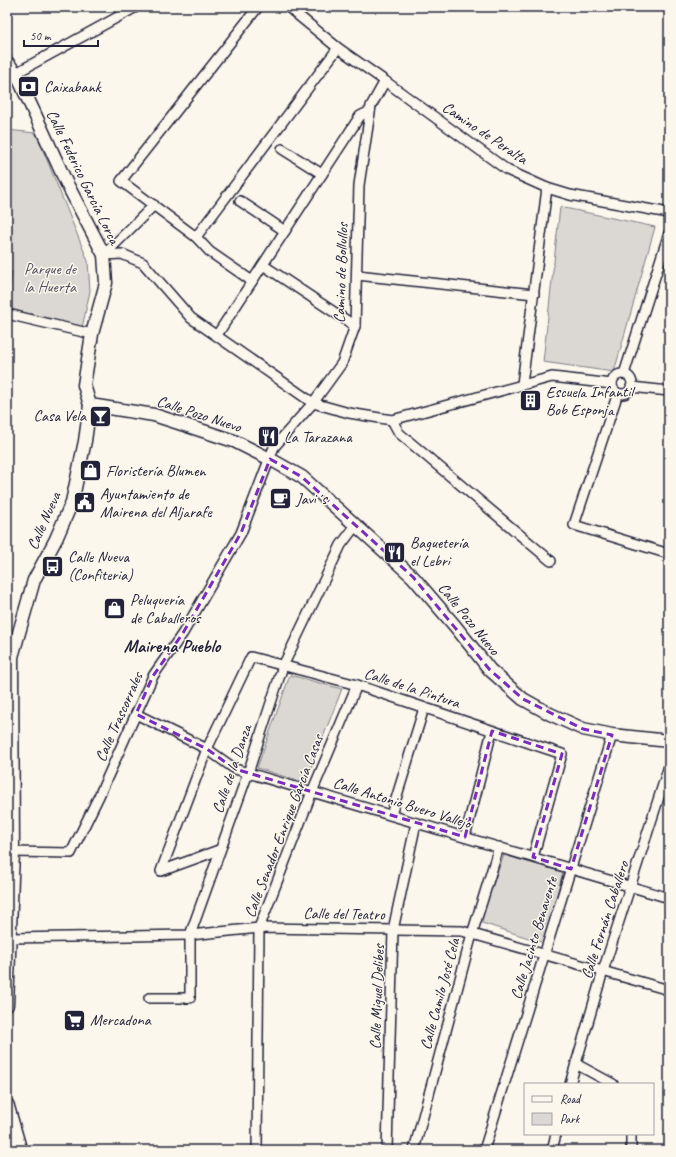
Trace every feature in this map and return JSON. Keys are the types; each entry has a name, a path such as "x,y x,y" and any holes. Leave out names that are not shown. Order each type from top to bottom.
{"main road":[{"path":"7,1105 20,1150"}],"street":[{"path":"16,73 136,7"},
{"path":"252,281 210,252 196,237 121,181 258,7"},
{"name":"Camino de Peralta","path":"288,7 338,48 507,170 547,188 570,195 669,213"},
{"path":"196,237 338,48"},
{"name":"Calle Federico García Lorca","path":"7,62 16,73 66,182 104,255 106,283 92,334 84,385 90,405"},
{"path":"217,335 360,116 370,111 371,106 385,81"},
{"name":"Camino de Bollullos","path":"270,458 274,447 312,403 342,363 355,326 359,185 370,111"},
{"path":"282,149 322,174"},
{"path":"522,384 547,188"},
{"path":"240,201 285,231"},
{"path":"104,255 154,205"},
{"path":"624,374 669,233"},
{"path":"104,255 122,254 143,263 191,318 312,403 349,413 392,420 552,377 612,384"},
{"path":"263,265 355,326"},
{"path":"357,275 534,294"},
{"path":"7,314 92,334"},
{"path":"624,374 631,380 631,387 625,393 618,393 614,390 612,384 614,377 624,374"},
{"path":"631,387 669,391"},
{"path":"618,393 574,525 669,554"},
{"name":"Calle Pozo Nuevo","path":"90,405 154,415 234,441 270,458 302,477 413,577 490,670 523,699 550,714 583,729 612,735 669,741"},
{"name":"Calle Nueva","path":"7,1005 13,852 9,665 34,580 56,539 72,502 85,441 90,405"},
{"path":"392,420 398,433 551,561"},
{"name":"Calle Trascorrales","path":"13,852 71,854 153,676 183,633 241,534 270,458"},
{"name":"Calle de la Danza","path":"149,998 190,998 190,935 219,850 248,773 283,666 341,545 356,525"},
{"name":"Calle de la Pintura","path":"207,749 252,658 356,686 424,708 562,754 533,857"},
{"name":"Calle Senador Enrique García Casas","path":"257,1150 259,928 312,792 356,686"},
{"path":"391,815 424,708"},
{"name":"Calle Antonio Buero Vallejo","path":"136,714 207,749 236,769 669,898"},
{"path":"465,837 492,731"},
{"name":"Calle Jacinto Benavente","path":"484,1150 612,735"},
{"path":"207,749 161,871 219,850"},
{"name":"Calle Fernán Caballero","path":"570,1083 603,971 632,887 669,766"},
{"name":"Calle Miguel Delibes","path":"387,1150 394,930 416,823"},
{"name":"Calle Camilo José Cela","path":"414,1150 472,934 499,847"},
{"name":"Calle del Teatro","path":"10,938 190,935 259,928 462,931 669,990"},
{"path":"576,1064 611,1083"},
{"path":"552,1150 556,1135"},
{"path":"631,1135 631,1150"}],"highlighted area":[{"path":"270,459 302,477 413,577 490,670 523,699 583,729 612,735 571,869 533,857 562,754 492,731 465,837 235,769 207,749 136,714 153,676 183,633 241,533"}],"green space":[{"name":"Parque de la Huerta","path":"7,130 36,133 88,261 90,291 82,328 8,308 12,272 7,271"},
{"path":"560,207 655,227 614,372 543,362"},
{"path":"290,675 342,689 305,783 257,768"},
{"path":"504,855 563,872 544,943 479,922"}],"place":[{"name":"Caixabank","path":"29,87"},
{"name":"Escuela Infantil Bob Esponja","path":"531,401"},
{"name":"Casa Vela","path":"101,416"},
{"name":"La Tarazana","path":"269,437"},
{"name":"Floristería Blumen","path":"90,471"},
{"name":"Javi´s","path":"280,499"},
{"name":"Ayuntamiento de Mairena del Aljarafe","path":"84,503"},
{"name":"Baguetería el Lebri","path":"395,552"},
{"name":"Calle Nueva (Confiteria)","path":"53,566"},
{"name":"Peluquería de Caballeros","path":"115,609"},
{"name":"Mercadona","path":"74,1020"}],"district":[{"name":"Mairena Pueblo","path":"172,646"}]}
